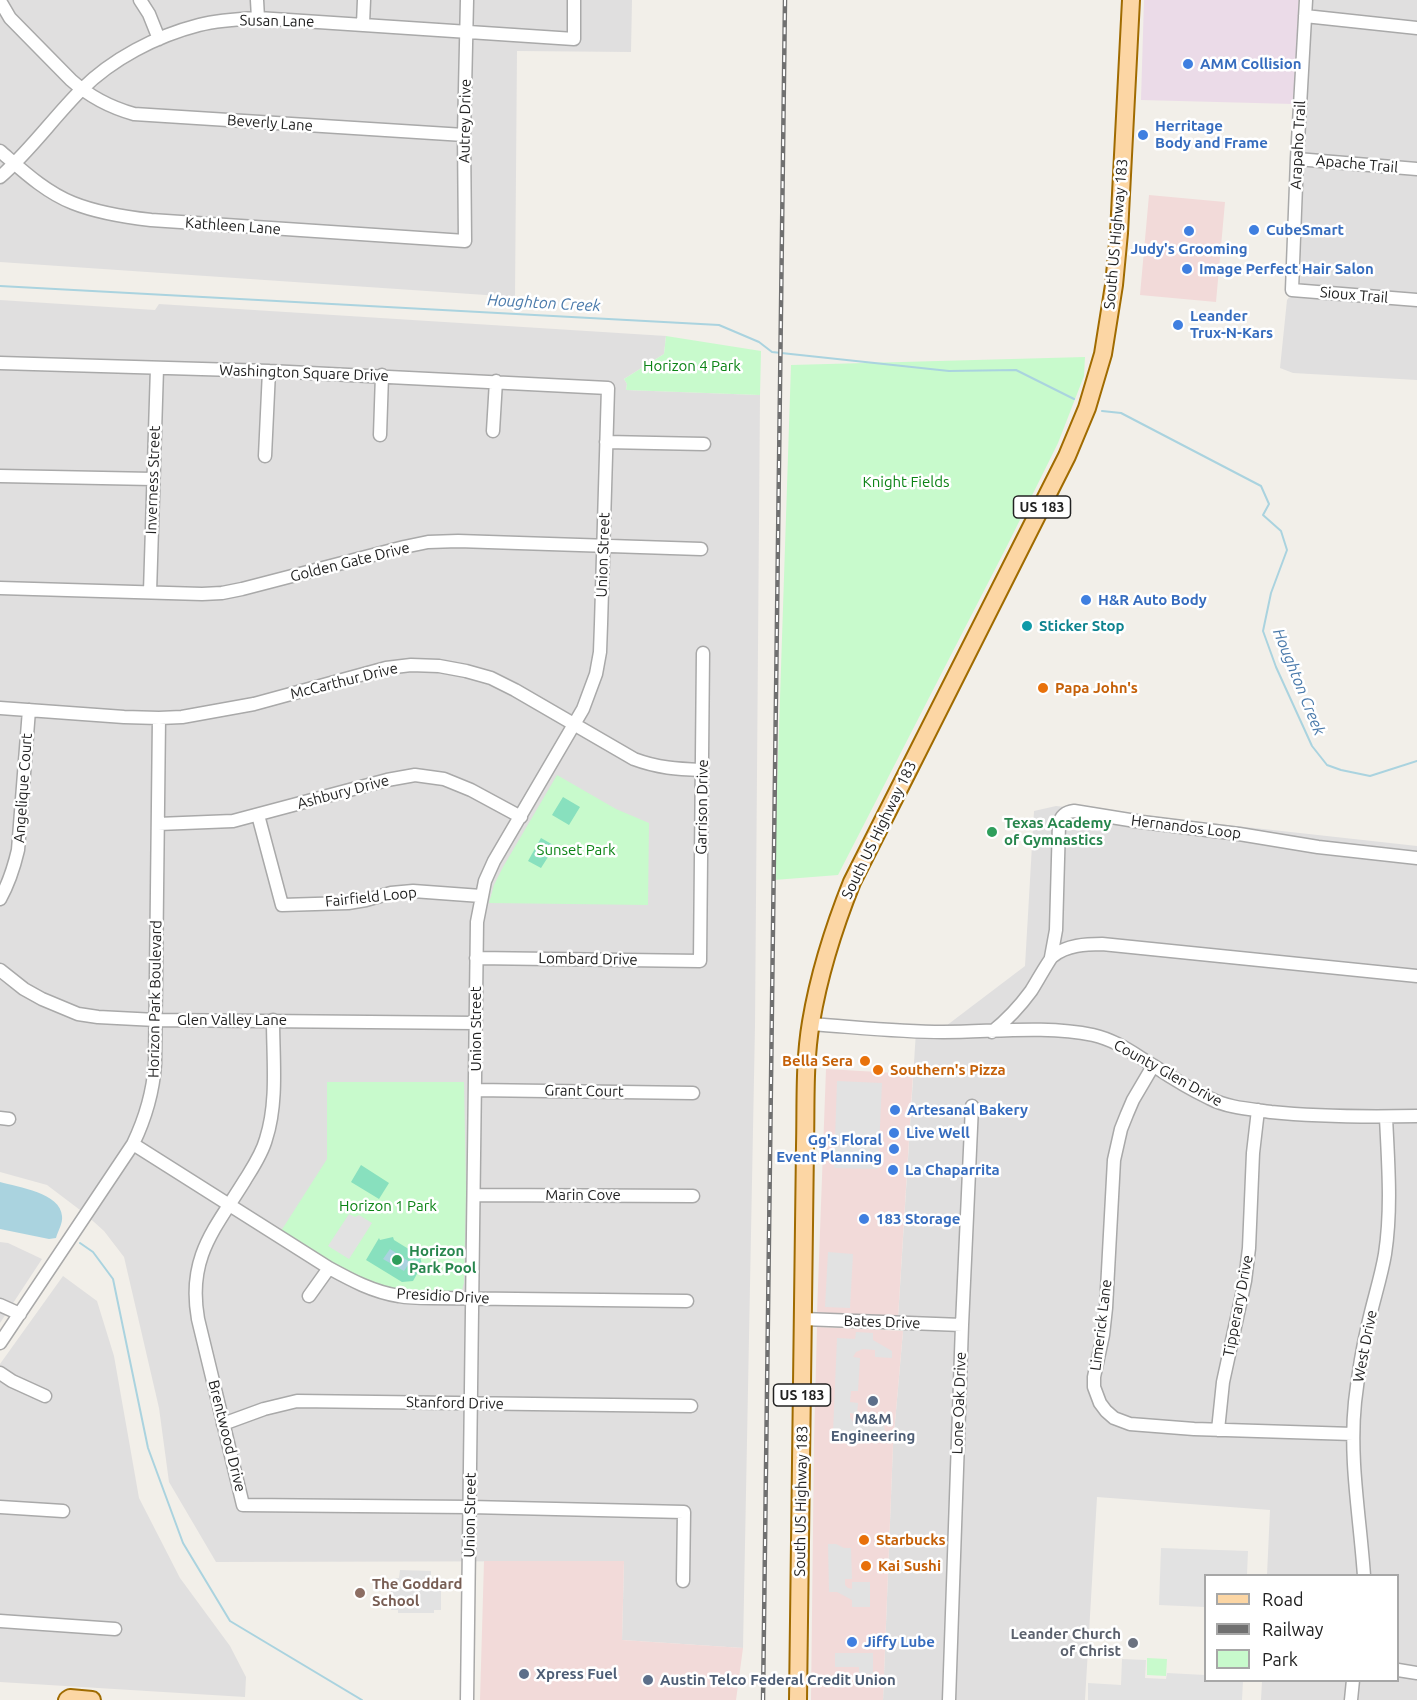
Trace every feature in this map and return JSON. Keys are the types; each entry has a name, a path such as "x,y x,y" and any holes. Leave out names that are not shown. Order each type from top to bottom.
{"main road":[{"name":"South US Highway 183","path":"798,1700 807,1068 811,1024 837,919 852,882 1021,549 1067,456 1087,408 1103,354 1114,285 1120,221 1131,0"},
{"path":"67,1700 70,1698 92,1700"}],"street":[{"path":"140,0 149,14 159,39"},
{"path":"257,0 258,18"},
{"path":"363,24 364,0"},
{"name":"Autrey Drive","path":"465,241 464,135 467,0"},
{"name":"Susan Lane","path":"0,177 15,164 81,90 103,71 159,39 199,25 221,20 258,18 574,39 574,0"},
{"name":"Arapaho Trail","path":"1292,290 1306,0"},
{"name":"Beverly Lane","path":"0,1 10,18 81,90 114,109 134,114 464,135"},
{"path":"1305,16 1417,28"},
{"name":"Kathleen Lane","path":"0,151 50,191 95,211 125,217 465,241"},
{"name":"Apache Trail","path":"1297,159 1417,170"},
{"name":"Sioux Trail","path":"1292,290 1417,300"},
{"name":"Washington Square Drive","path":"0,363 269,370 609,388"},
{"name":"Inverness Street","path":"150,592 157,368"},
{"path":"265,456 269,370"},
{"path":"380,435 382,375"},
{"path":"493,431 496,381"},
{"name":"Union Street","path":"467,1700 477,922 485,881 494,861 574,725 597,674 600,652 609,388"},
{"path":"606,442 704,444"},
{"path":"0,476 153,479"},
{"name":"Golden Gate Drive","path":"0,588 202,594 232,591 428,542 701,549"},
{"name":"Garrison Drive","path":"700,961 703,654"},
{"name":"McCarthur Drive","path":"0,708 159,718 192,715 254,704 386,668 430,665 466,670 491,678 634,759 653,766 671,769 702,770"},
{"name":"Angelique Court","path":"0,898 7,886 18,850 29,710"},
{"name":"Horizon Park Boulevard","path":"0,1343 133,1144 150,1104 156,1020 159,718"},
{"name":"Ashbury Drive","path":"158,824 233,821 387,780 415,775 444,779 471,790 521,817"},
{"name":"Hernandos Loop","path":"992,1032 1015,1011 1030,993 1051,957 1056,930 1059,824 1060,819 1068,812 1239,834 1318,847 1417,858"},
{"name":"Fairfield Loop","path":"258,815 282,905 348,903 391,893 413,891 481,896"},
{"path":"1051,957 1073,947 1102,944 1417,976"},
{"name":"Lombard Drive","path":"476,958 700,961"},
{"name":"Glen Valley Lane","path":"0,970 24,989 42,999 78,1014 98,1017 156,1020 476,1023"},
{"name":"Brentwood Drive","path":"273,1020 273,1101 266,1141 257,1160 207,1241 199,1261 195,1281 194,1299 198,1319 243,1505 684,1512 683,1581"},
{"name":"County Glen Drive","path":"811,1024 897,1030 1050,1031 1093,1035 1126,1048 1210,1099 1225,1105 1342,1117 1417,1116"},
{"name":"Limerick Lane","path":"1153,1066 1127,1114 1114,1160 1106,1308 1094,1377 1097,1397 1106,1411 1120,1421 1130,1424 1218,1430 1353,1434"},
{"name":"Grant Court","path":"475,1090 693,1093"},
{"name":"Lone Oak Drive","path":"949,1700 972,1106"},
{"name":"Tipperary Drive","path":"1218,1430 1223,1382 1241,1303 1249,1248 1253,1153 1258,1110"},
{"name":"West Drive","path":"1364,1574 1353,1463 1353,1434 1360,1365 1385,1253 1389,1223 1390,1192 1386,1117"},
{"name":"Presidio Drive","path":"133,1144 329,1268 360,1285 399,1296 687,1301"},
{"name":"Marin Cove","path":"474,1195 693,1196"},
{"path":"309,1296 329,1268"},
{"path":"0,1305 20,1314"},
{"name":"Bates Drive","path":"803,1320 962,1325"},
{"path":"0,1373 45,1396"},
{"name":"Stanford Drive","path":"223,1424 271,1407 297,1401 691,1406"},
{"path":"0,1507 63,1511"},
{"path":"0,1622 115,1629"},
{"path":"1399,1670 1417,1673"},
{"path":"1351,1700 1353,1682"}],"shaded area":[{"path":"0,0 632,0 631,52 517,51 515,297 0,262"},
{"path":"1144,0 1299,0 1293,104 1141,100"},
{"path":"1312,0 1417,0 1417,380 1293,373 1280,368 1287,300 1300,284"},
{"path":"1149,195 1225,202 1216,302 1140,295"},
{"path":"0,300 155,310 159,304 666,336 664,354 624,379 627,384 626,390 760,395 755,1026 743,1648 622,1640 624,1561 216,1562 169,1482 159,1408 124,1257 104,1231 47,1185 0,1172"},
{"path":"1056,806 1417,846 1417,1700 1261,1700 1262,1682 1399,1682 1399,1574 1267,1574 1270,1510 1097,1497 1085,1700 883,1700 893,1445 903,1331 898,1318 916,1031 938,1032 1025,966 1034,811"},
{"path":"826,1069 913,1074 898,1318 817,1313"},
{"path":"837,1081 882,1083 878,1169 834,1168"},
{"path":"349,1214 355,1217 359,1215 372,1223 349,1259 328,1246"},
{"path":"0,1242 8,1243 42,1259 0,1323"},
{"path":"828,1252 853,1254 850,1308 825,1307"},
{"path":"63,1276 97,1301 114,1356 139,1498 180,1578 230,1646 246,1677 245,1697 0,1682 0,1364"},
{"path":"817,1327 903,1331 893,1445 883,1700 811,1700"},
{"path":"856,1332 873,1333 873,1340 892,1351 892,1358 875,1357 875,1350 863,1349 856,1352 853,1357 860,1358 858,1391 851,1391 850,1402 858,1403 857,1414 850,1413 850,1417 853,1422 859,1424 860,1416 863,1417 863,1424 869,1424 869,1417 883,1418 885,1432 880,1432 880,1442 851,1441 851,1433 833,1432 837,1338 855,1339"},
{"path":"828,1544 851,1548 852,1579 845,1579 845,1585 852,1589 852,1582 870,1582 870,1607 852,1607 852,1600 837,1592 829,1592"},
{"path":"1161,1548 1248,1551 1247,1574 1204,1574 1204,1607 1159,1605"},
{"path":"484,1561 624,1561 622,1640 743,1648 736,1700 480,1700"},
{"path":"400,1570 431,1571 431,1578 441,1579 441,1610 434,1610 434,1613 398,1613 398,1610 391,1610 391,1579 399,1578"},
{"path":"835,1653 873,1653 873,1674 859,1674 859,1667 835,1667"},
{"path":"1122,1659 1146,1660 1145,1678 1166,1679 1167,1673 1204,1675 1204,1682 1243,1682 1242,1700 1088,1700 1088,1683 1121,1685"}],"green space":[{"name":"Horizon 4 Park","path":"666,336 761,351 760,395 626,390 627,384 624,379 664,354"},
{"name":"Knight Fields","path":"1085,357 1084,376 1058,443 838,875 774,880 791,365"},
{"name":"Sunset Park","path":"557,775 616,809 649,823 648,905 489,903 494,885 503,867"},
{"path":"563,797 580,807 569,825 552,815"},
{"path":"541,838 555,846 541,868 528,861"},
{"name":"Horizon 1 Park","path":"327,1082 464,1082 466,1190 462,1290 455,1294 410,1293 387,1289 340,1268 281,1231 327,1159"},
{"path":"361,1165 389,1183 379,1199 351,1182"},
{"path":"393,1237 394,1240 420,1256 422,1265 413,1281 402,1282 366,1260 379,1238 380,1240"},
{"path":"1147,1658 1167,1659 1166,1676 1147,1675"}],"water":[{"path":"0,1182 47,1196 60,1208 61,1224 56,1238 49,1239 0,1229"},
{"name":"Horizon Park Pool","path":"390,1249 410,1262 404,1271 383,1259"}],"waterway":[{"name":"Houghton Creek","path":"0,286 719,325 759,342 772,352 949,371 1016,370 1074,399"},
{"name":"Houghton Creek","path":"1102,411 1121,413 1261,486 1269,504 1263,515 1281,531 1287,550 1271,593 1263,631 1276,667 1312,746 1327,765 1370,776 1417,761"},
{"path":"80,1243 93,1252 113,1279 148,1448 183,1543 230,1621 362,1700"}],"railway":[{"path":"763,1700 785,0"}],"place":[{"name":"AMM Collision","path":"1188,64"},
{"name":"Herritage Body and Frame","path":"1143,135"},
{"name":"CubeSmart","path":"1254,230"},
{"name":"Judy's Grooming","path":"1189,231"},
{"name":"Image Perfect Hair Salon","path":"1187,269"},
{"name":"Leander Trux-N-Kars","path":"1178,325"},
{"name":"H&R Auto Body","path":"1086,600"},
{"name":"Sticker Stop","path":"1027,626"},
{"name":"Papa John's","path":"1043,688"},
{"name":"Texas Academy of Gymnastics","path":"992,832"},
{"name":"Bella Sera","path":"865,1061"},
{"name":"Southern's Pizza","path":"878,1070"},
{"name":"Artesanal Bakery","path":"895,1110"},
{"name":"Live Well","path":"894,1133"},
{"name":"Gg's Floral Event Planning","path":"894,1149"},
{"name":"La Chaparrita","path":"893,1170"},
{"name":"183 Storage","path":"864,1219"},
{"name":"Horizon Park Pool","path":"397,1260"},
{"name":"M&M Engineering","path":"873,1401"},
{"name":"Starbucks","path":"864,1540"},
{"name":"Kai Sushi","path":"866,1566"},
{"name":"The Goddard School","path":"360,1593"},
{"name":"Jiffy Lube","path":"852,1642"},
{"name":"Leander Church of Christ","path":"1133,1643"},
{"name":"Xpress Fuel","path":"524,1674"},
{"name":"Austin Telco Federal Credit Union","path":"648,1680"}]}
